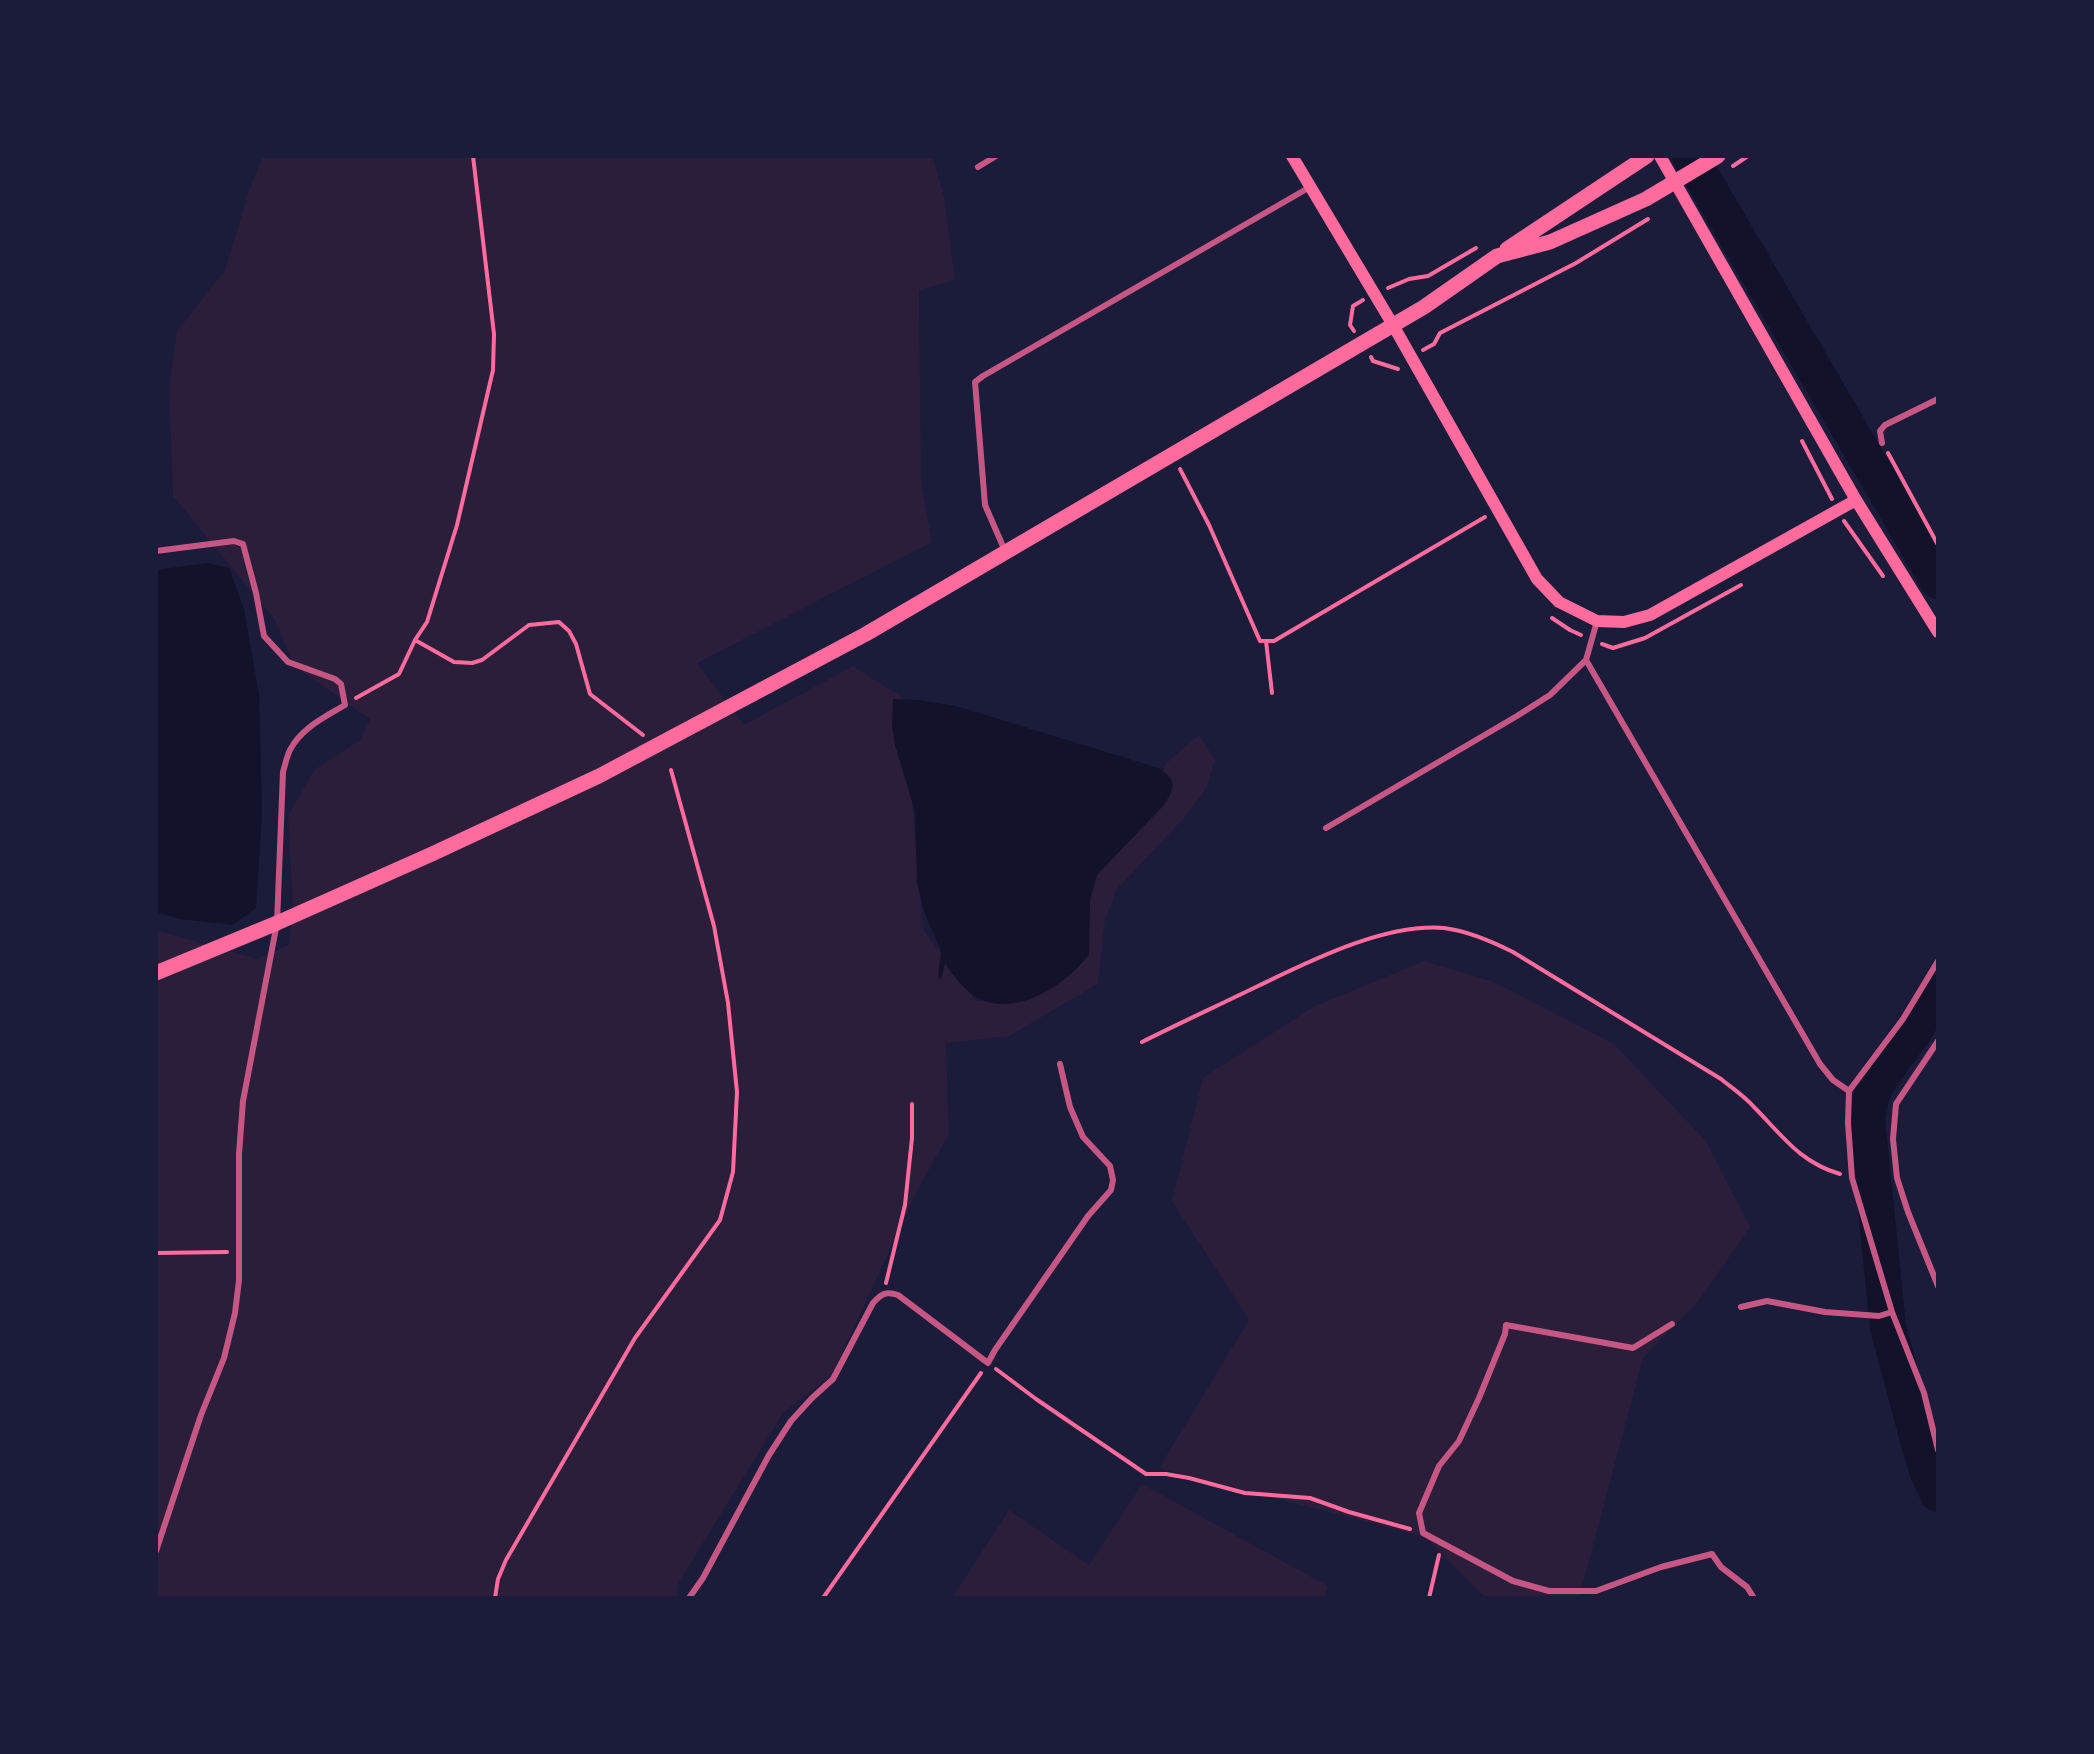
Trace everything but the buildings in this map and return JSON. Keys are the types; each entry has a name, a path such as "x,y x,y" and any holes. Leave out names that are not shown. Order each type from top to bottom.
{"main road":[{"path":"1292,156 1411,356 1537,579 1559,602 1598,621 1624,622 1650,615 1856,500"},
{"path":"156,973 277,923 599,776 866,634 1424,307 1647,156"},
{"path":"1660,156 1856,500 1938,632"},
{"path":"1497,256 1550,242 1646,199 1718,156"}],"street":[{"path":"978,167 996,156"},
{"path":"1005,552 985,505 975,382 1310,188"},
{"path":"1882,443 1880,431 1885,425 1938,399"},
{"path":"156,551 234,541 243,544 264,636 288,662 335,679 341,684 345,705 317,721 303,733 290,749 283,772 277,923 243,1101 239,1154 237,1252 239,1280 235,1313 224,1358 201,1415 156,1551"},
{"path":"1326,828 1550,695 1586,660 1598,621"},
{"path":"1586,660 1820,1064 1833,1080 1848,1091"},
{"path":"1938,961 1903,1019 1848,1091 1852,1178 1892,1312 1923,1393 1938,1450"},
{"path":"1938,1041 1896,1104 1893,1139 1897,1178 1938,1286"},
{"path":"689,1598 703,1578 780,1438 791,1421 833,1379 873,1303 881,1294 889,1292 898,1295 988,1363 1088,1216 1111,1190 1113,1180 1110,1166 1083,1137 1070,1107 1060,1064"},
{"path":"1741,1307 1767,1301 1825,1312 1879,1316 1892,1312"},
{"path":"1672,1324 1633,1348 1506,1325 1505,1334 1479,1398 1459,1441 1439,1466 1419,1513 1423,1533 1513,1581 1549,1592 1596,1592 1661,1567 1712,1554 1721,1567 1747,1587 1754,1598"}],"path":[{"path":"345,705 399,674 415,640 427,622 457,525 493,370 494,334 473,156"},
{"path":"1734,165 1748,156"},
{"path":"1398,368 1411,356 1434,344 1440,333 1576,263 1655,215"},
{"path":"1404,377 1398,368 1373,361 1350,325 1353,306 1409,279 1428,276 1486,242"},
{"path":"1882,443 1938,545"},
{"path":"1172,453 1209,525 1260,641 1274,641 1486,517 1500,513"},
{"path":"1480,507 1490,523"},
{"path":"1551,617 1570,630 1613,648 1645,638 1750,580"},
{"path":"415,640 454,662 471,663 482,660 529,625 559,622 576,644 590,694 645,736"},
{"path":"1266,641 1272,693"},
{"path":"495,1598 498,1580 506,1560 635,1338 720,1220 734,1172 737,1092 728,1003 714,926 671,770"},
{"path":"1142,1042 1326,954 1376,937 1420,928 1445,928 1482,937 1513,952 1722,1079 1752,1104 1792,1148 1822,1169 1852,1178"},
{"path":"885,1293 884,1289 905,1205 912,1138 912,1104"},
{"path":"156,1253 237,1252"},
{"path":"823,1598 988,1363 1036,1399 1146,1474 1166,1474 1189,1478 1245,1492 1310,1498 1349,1512 1423,1533"},
{"path":"1429,1598 1435,1568 1443,1545"}],"shaded area":[{"path":"263,156 932,156 944,196 955,280 919,290 921,482 932,542 697,663 744,725 853,666 903,698 923,929 977,1002 1034,984 1075,912 1117,824 1155,795 1165,764 1199,735 1215,760 1206,789 1184,818 1117,889 1105,920 1098,984 1009,1036 946,1043 949,1134 918,1189 832,1375 783,1413 679,1582 676,1598 156,1598 156,930 257,959 289,945 293,908 288,816 314,770 360,740 370,719 294,666 275,620 173,496 169,388 177,331 225,270 250,188"},
{"path":"208,563 229,568 244,609 259,695 262,812 256,908 232,925 181,919 156,912 156,570"},
{"path":"893,699 919,700 956,706 1158,768 1172,781 1172,790 1163,806 1097,875 1090,901 1089,955 1062,981 1047,991 1015,1003 990,1003 970,993 945,963 941,979 938,978 941,951 924,911 917,883 915,811 895,745 892,724"},
{"path":"1424,961 1494,982 1614,1044 1706,1141 1750,1227 1698,1302 1643,1358 1579,1598 1485,1598 1425,1537 1159,1468 1249,1320 1172,1201 1203,1078 1313,1007"},
{"path":"1142,1484 1328,1586 1325,1598 952,1598 1009,1510 1089,1565"}],"waterway":[{"path":"1690,156 1938,581"},
{"path":"1938,991 1915,1030 1873,1091 1867,1119 1888,1327 1920,1447 1938,1494"}]}
